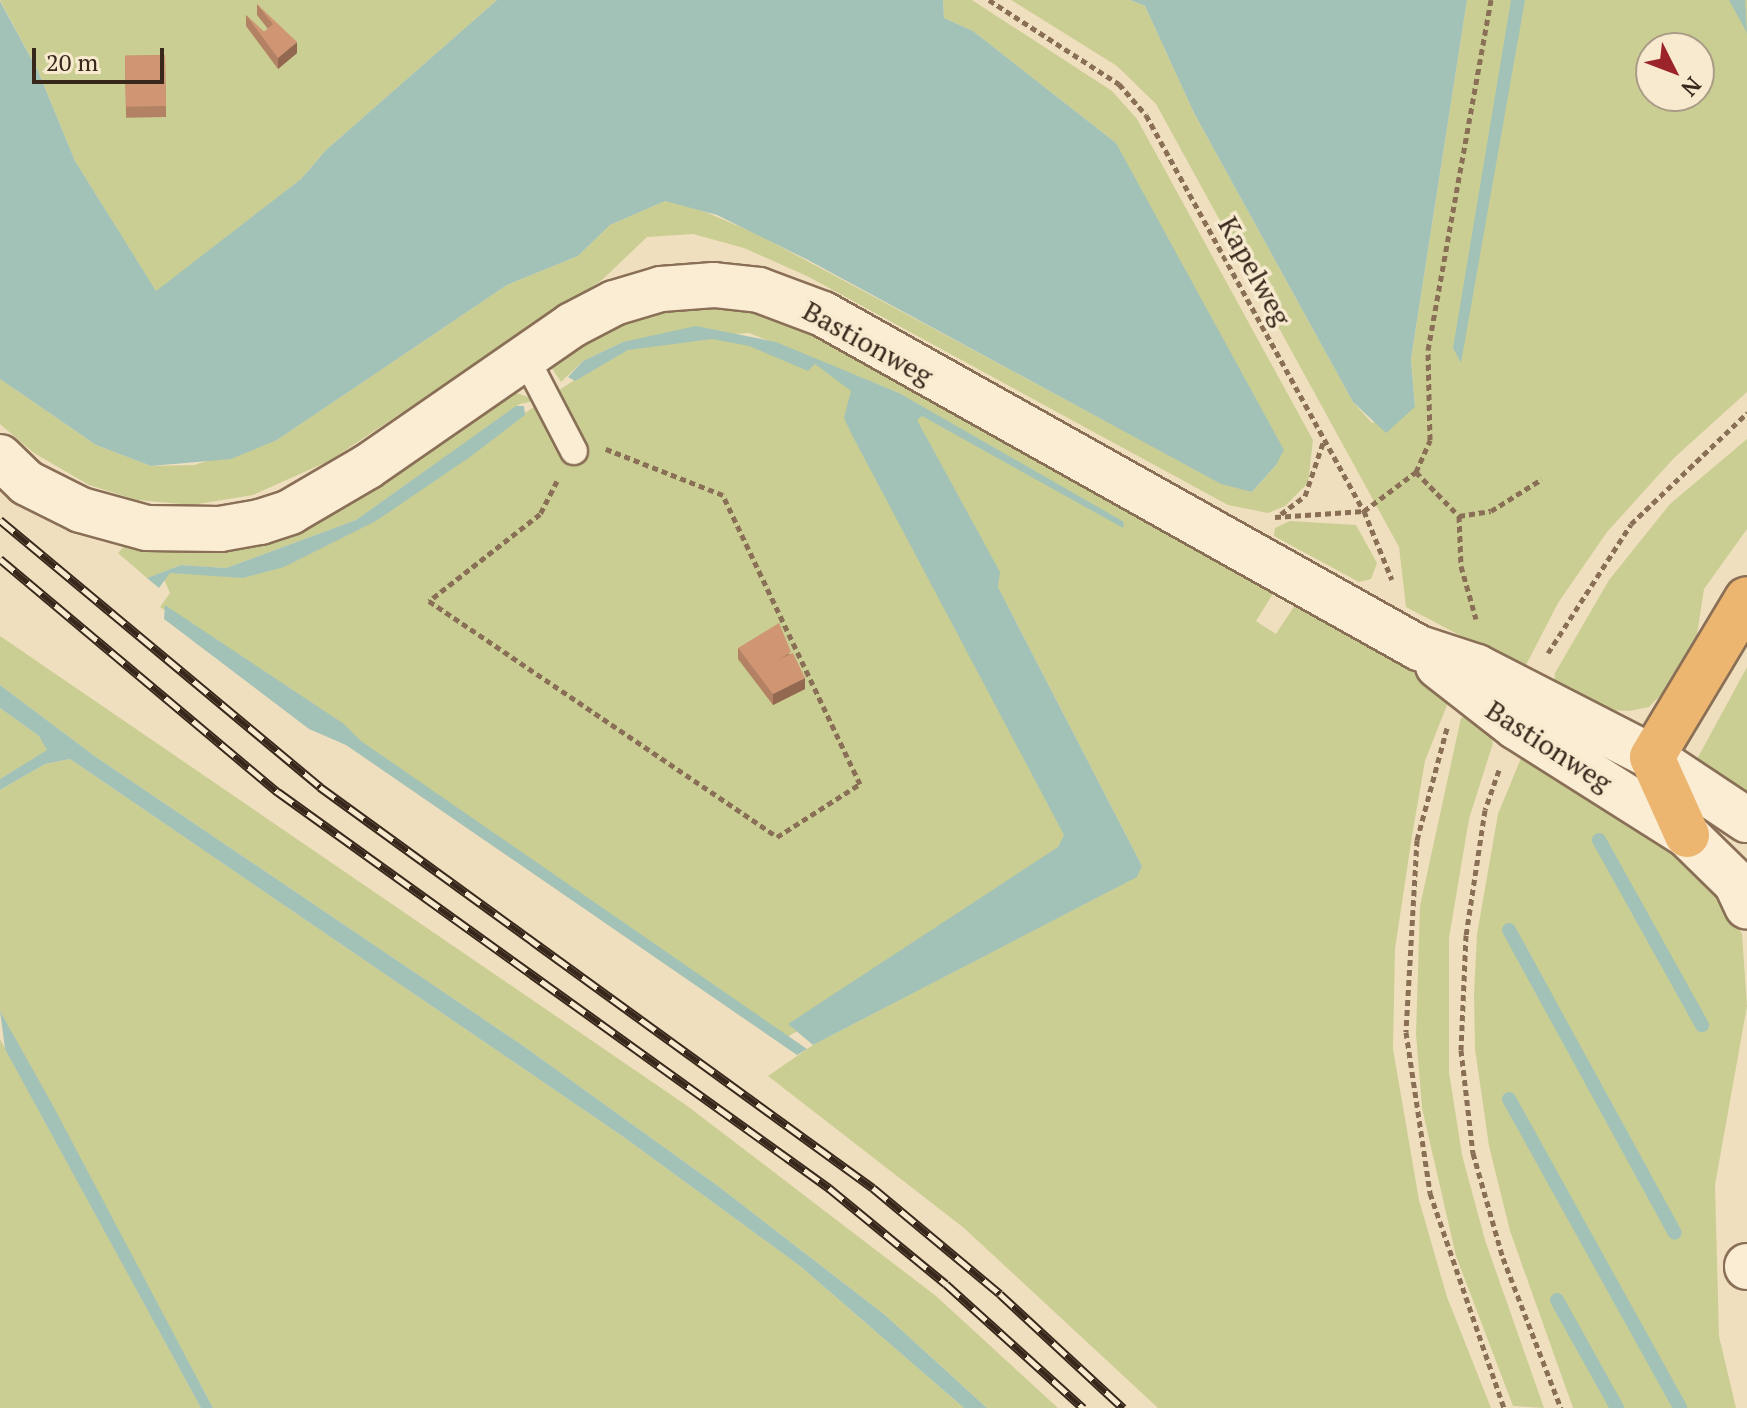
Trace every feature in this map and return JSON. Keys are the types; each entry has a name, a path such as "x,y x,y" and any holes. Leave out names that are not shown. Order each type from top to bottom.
{"highway":[{"path":"1687,835 1652,757 1747,599"}],"street":[{"name":"Bastionweg","path":"0,457 27,483 81,510 147,528 220,529 260,522 290,512 367,467 525,357 614,303 661,289 714,285 759,290 823,314 1419,648 1523,710 1687,835 1736,883 1747,907"},
{"name":"Bastionweg","path":"1523,710 1652,757 1747,820"}],"lane":[{"path":"525,357 569,442"}],"path":[{"name":"Kapelweg","path":"989,0 1119,84 1146,115 1364,511 1392,581 1379,626"},
{"path":"1279,515 1364,511 1416,472 1430,440 1428,350 1491,0"},
{"path":"1561,1408 1503,1258 1473,1153 1461,1050 1466,935 1485,810 1523,710 1555,638 1631,524 1747,413"},
{"path":"1236,545 1253,527 1279,515 1305,496 1324,439"},
{"path":"569,442 723,495 860,784 777,837 429,601 540,514 569,442"},
{"path":"1416,472 1459,516 1461,566 1483,651 1430,778 1417,840 1406,1032 1430,1193 1504,1408"},
{"path":"1459,516 1491,511 1542,479"}],"green space":[{"path":"0,0 497,0 326,150 301,179 156,292 75,161 38,71"},
{"path":"943,0 972,0 1112,91 1137,119 1313,440 1308,483 1285,506 1268,513 1228,505 807,276 744,248 693,234 647,237 602,280 329,461 253,495 192,505 137,500 89,485 34,453 0,424 0,379 96,445 151,466 194,465 277,440 507,285 578,256 610,225 665,201 689,205 757,234 1221,483 1252,492 1276,465 1116,143 973,31 944,18"},
{"path":"1011,0 1130,0 1145,6 1194,113 1353,402 1372,423 1415,406 1411,359 1467,0 1747,0 1747,392 1674,458 1607,532 1558,603 1524,669 1406,607 1399,547 1156,104 1117,66"},
{"path":"709,304 747,309 809,330 1274,592 1256,621 1276,634 1297,602 1302,603 1451,695 1425,761 1412,836 1395,949 1393,1049 1419,1200 1447,1297 1491,1408 1158,1408 964,1228 768,1076 813,1045 1136,877 1142,866 998,587 999,572 916,420 921,416 899,393 749,333 623,342 583,361 561,382 548,362 618,321 662,308"},
{"path":"685,331 776,344 856,384 1099,856 787,1037 160,607 170,593 162,575 182,567 231,572 358,523 626,346"},
{"path":"507,390 537,400 520,404 356,520 226,568 181,565 147,578 118,553 126,544 187,551 226,547"},
{"path":"1747,439 1747,529 1704,589 1694,654 1670,686 1649,707 1629,711 1607,710 1554,684 1555,673 1609,580 1670,504"},
{"path":"1290,521 1356,525 1377,563 1371,579 1359,582 1274,536 1275,528"},
{"path":"0,636 686,1105 936,1296 1058,1408 987,1408 885,1315 718,1186 522,1045 96,757 0,685"},
{"path":"1747,667 1747,792 1696,761"},
{"path":"0,708 39,736 48,750 0,779"},
{"path":"1471,714 1486,723 1493,743 1469,819 1449,938 1449,1072 1462,1155 1485,1240 1544,1408 1513,1406 1456,1256 1422,1108 1416,1034 1420,906 1461,718"},
{"path":"1526,746 1696,864 1721,895 1742,934 1747,1006 1715,1185 1719,1336 1736,1408 1573,1408 1510,1231 1489,1146 1475,1049 1474,994 1477,934 1498,814"},
{"path":"70,759 625,1138 800,1266 964,1408 213,1408 0,1011 0,790 45,764"},
{"path":"0,1039 104,1229 201,1408 0,1408"}],"water":[{"path":"497,0 943,0 944,18 973,31 1116,143 1284,450 1276,465 1252,492 1221,484 808,260 717,215 665,201 610,225 578,256 507,285 277,440 231,459 151,466 96,445 0,379 0,1 38,71 75,161 156,291 301,179 326,150"},
{"path":"1130,0 1467,0 1411,359 1415,407 1386,433 1353,402 1194,113 1145,6"},
{"path":"1511,0 1525,0 1461,363 1453,348"},
{"path":"1729,0 1745,0 1747,33"},
{"path":"696,326 776,342 899,393 1124,522 1123,528 922,416 917,420 1000,572 998,587 1142,866 1137,877 813,1045 788,1024 1058,847 1064,835 852,435 844,418 851,391 815,364 808,371 749,346 712,339 628,350 575,381 568,377 583,361 623,342"},
{"path":"516,406 524,406 525,415 470,457 376,521 284,567 243,578 170,573 159,588 147,578 181,565 226,568 356,520"},
{"path":"165,605 344,724 361,741 807,1049 797,1055 346,745 309,729 164,619"},
{"path":"0,685 96,757 522,1045 718,1186 885,1315 987,1408 964,1408 800,1266 625,1138 70,759 45,764 0,790 0,779 47,750 39,736 0,708"},
{"path":"0,1011 213,1408 201,1408 5,1049"}],"building":[{"path":"257,4 297,42 278,58 246,15 264,32 273,24"},
{"path":"165,55 166,106 126,107 125,56"},
{"path":"779,623 791,652 778,660 793,653 805,678 773,694 738,648"}],"waterway":[{"path":"1599,840 1702,1025"},
{"path":"1509,930 1675,1233"},
{"path":"1509,1099 1680,1408"},
{"path":"1557,1300 1617,1408"}],"railway":[{"path":"0,520 320,787 873,1188 1000,1294 1123,1408"},
{"path":"0,559 278,792 829,1188 946,1284 1083,1408"}]}
